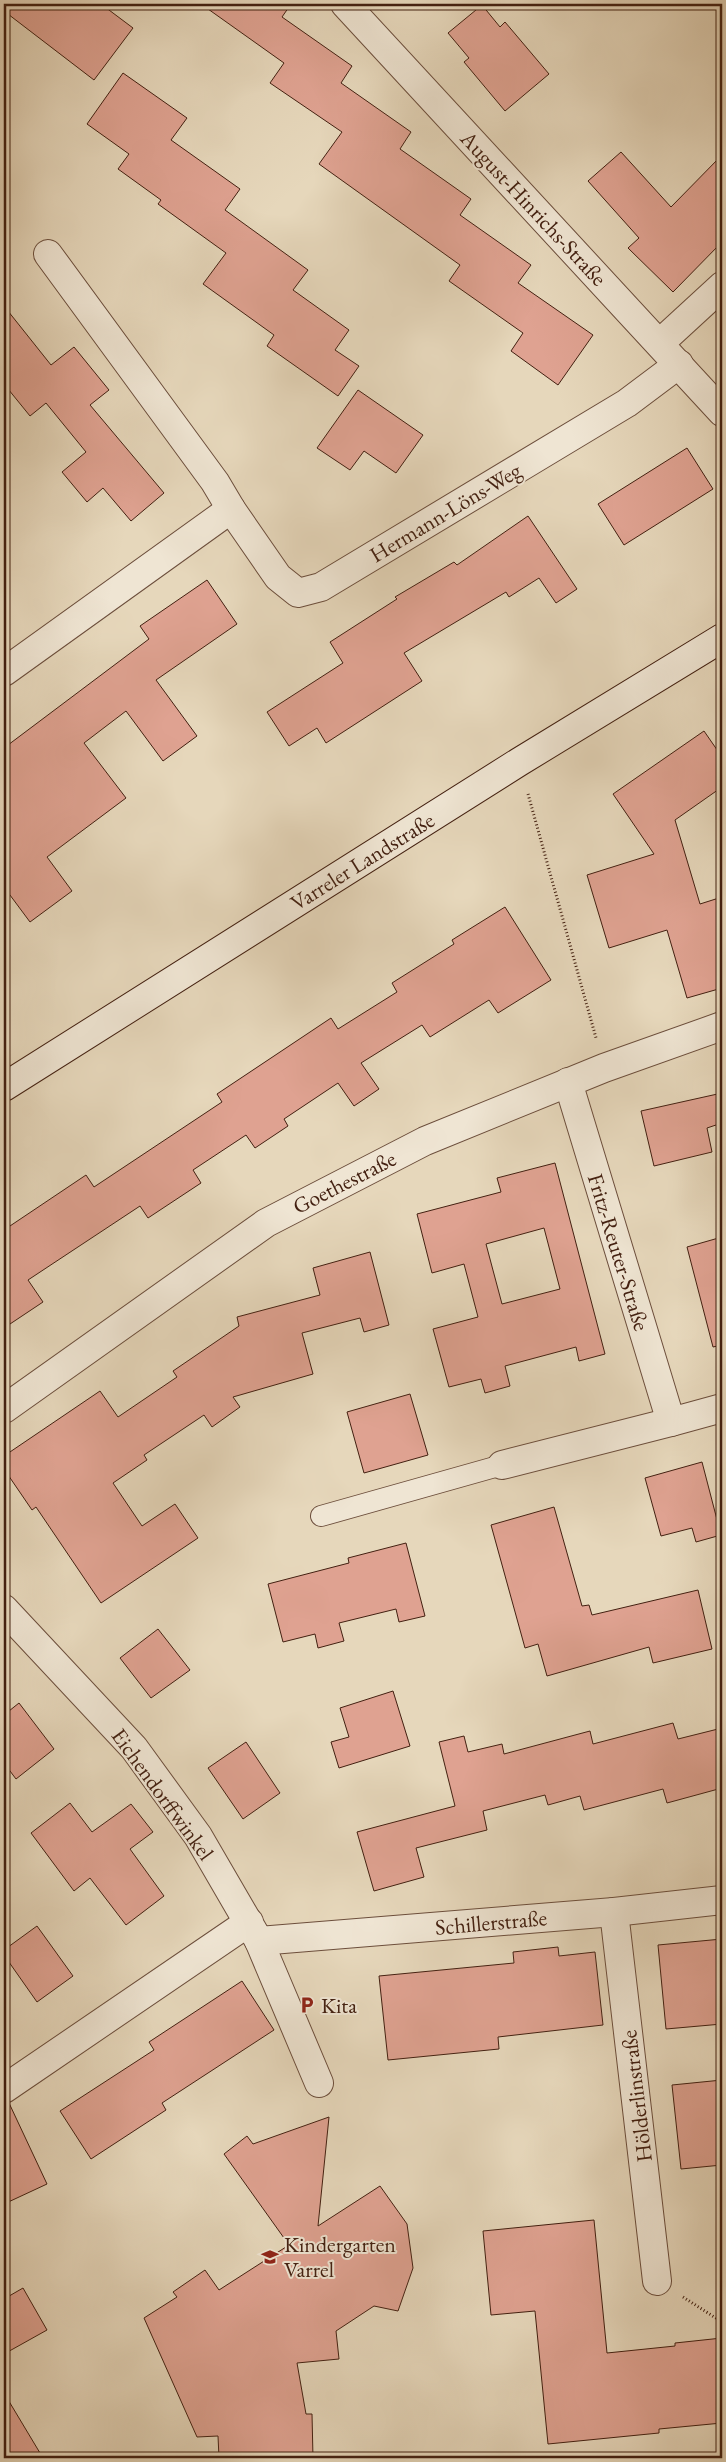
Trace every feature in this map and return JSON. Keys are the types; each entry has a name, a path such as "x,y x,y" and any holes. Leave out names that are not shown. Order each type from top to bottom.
{"street":[{"name":"August-Hinrichs-Straße","path":"345,4 722,412"},
{"name":"Hermann-Löns-Weg","path":"48,254 215,482 278,578 298,593 321,587 627,403 679,364"},
{"path":"660,343 722,286"},
{"path":"4,672 231,509"},
{"name":"Varreler Landstraße","path":"4,1087 519,762 722,638"},
{"name":"Goethestraße","path":"4,1409 266,1223 425,1141 604,1068 722,1026"},
{"name":"Fritz-Reuter-Straße","path":"568,1082 671,1422"},
{"path":"502,1465 722,1408"},
{"name":"Eichendorffwinkel","path":"4,1609 134,1748 198,1836 254,1931 319,2083"},
{"name":"Schillerstraße","path":"254,1931 614,1912 722,1900"},
{"name":"Hölderlinstraße","path":"614,1912 657,2281"},
{"path":"4,2089 254,1931"}],"lane":[{"path":"321,1516 502,1465"}],"path":[{"path":"519,762 604,1068"},
{"path":"657,2281 722,2322"}],"building":[{"path":"4,4 101,4 133,28 94,80 4,11"},
{"path":"201,4 291,4 282,17 352,66 341,83 411,132 400,149 471,199 460,215 531,265 518,283 593,335 558,385 511,351 523,333 449,281 460,265 319,164 342,132 270,83 284,63"},
{"path":"482,5 500,27 505,22 549,74 505,111 464,62 469,58 448,33"},
{"path":"123,73 187,118 171,140 240,189 225,210 308,270 293,290 349,330 335,350 359,366 338,396 267,346 274,335 203,284 226,253 158,204 161,200 118,169 129,154 87,124"},
{"path":"621,152 671,207 722,155 722,242 673,292 628,248 639,238 588,181"},
{"path":"4,306 51,365 74,347 109,390 90,405 164,493 131,521 103,488 87,502 62,472 86,452 46,403 30,416 4,384"},
{"path":"358,390 423,435 396,473 364,451 350,470 317,448"},
{"path":"687,448 713,489 624,545 598,504"},
{"path":"528,516 577,589 556,603 539,578 509,597 506,592 404,653 422,681 326,743 317,728 289,746 267,712 343,663 330,642 397,599 395,597 454,562 457,565"},
{"path":"207,580 237,624 156,680 197,736 163,761 126,711 84,743 126,798 47,857 72,891 30,922 4,887 4,748 149,639 140,626"},
{"path":"704,731 722,757 722,787 675,820 700,904 722,897 722,988 687,998 667,930 609,948 587,875 654,854 613,794"},
{"path":"505,907 551,980 498,1013 489,1000 430,1037 422,1025 361,1063 379,1089 354,1106 338,1083 284,1119 288,1126 255,1148 246,1135 193,1170 201,1183 148,1218 140,1206 28,1280 43,1302 4,1328 4,1230 86,1175 94,1187 222,1102 217,1094 331,1018 338,1029 397,992 392,983 454,944 452,940"},
{"path":"722,1093 722,1123 707,1128 712,1152 654,1166 641,1111"},
{"path":"555,1163 605,1354 579,1361 576,1347 505,1366 510,1386 485,1393 481,1379 449,1387 433,1329 478,1317 464,1264 432,1273 417,1214 501,1192 497,1178","holes":["544,1228 560,1289 502,1304 486,1244"]},
{"path":"722,1237 722,1345 713,1347 687,1247"},
{"path":"370,1252 389,1325 364,1332 360,1318 302,1333 313,1374 233,1397 240,1407 212,1427 204,1415 144,1455 147,1460 113,1483 142,1526 175,1504 198,1538 101,1603 36,1507 32,1510 4,1469 4,1456 100,1391 118,1417 177,1377 173,1371 239,1326 237,1317 320,1295 313,1268"},
{"path":"410,1394 428,1455 364,1473 347,1412"},
{"path":"702,1462 721,1535 696,1542 692,1528 661,1536 645,1478"},
{"path":"554,1507 582,1606 589,1605 592,1615 698,1590 712,1649 653,1663 649,1647 547,1676 538,1644 525,1648 491,1525"},
{"path":"406,1543 425,1616 399,1622 396,1609 339,1623 344,1641 318,1648 315,1634 283,1642 268,1584 349,1563 348,1558"},
{"path":"158,1629 190,1670 151,1698 120,1658"},
{"path":"393,1691 410,1746 339,1768 331,1742 349,1737 340,1708"},
{"path":"19,1703 54,1749 16,1779 4,1763 4,1715"},
{"path":"673,1723 678,1739 722,1728 722,1788 667,1803 663,1789 584,1810 580,1796 548,1805 545,1795 483,1811 487,1830 416,1848 424,1877 374,1891 357,1832 455,1806 439,1742 464,1736 468,1752 502,1744 504,1754 590,1731 593,1744"},
{"path":"246,1742 280,1793 243,1819 208,1768"},
{"path":"70,1803 92,1832 131,1804 153,1832 130,1849 164,1896 126,1925 90,1878 74,1891 31,1833"},
{"path":"37,1926 73,1976 37,2002 4,1955 4,1950"},
{"path":"722,1939 722,2024 666,2029 658,1945"},
{"path":"558,1947 559,1956 595,1952 603,2025 498,2037 499,2049 388,2060 379,1976 514,1963 513,1952"},
{"path":"242,1981 274,2030 162,2103 166,2110 91,2159 60,2111 154,2050 149,2042"},
{"path":"722,2080 722,2165 681,2169 672,2085"},
{"path":"9,2103 47,2184 4,2204 4,2104"},
{"path":"329,2117 318,2226 380,2186 407,2224 413,2268 398,2311 374,2306 336,2331 339,2359 297,2363 306,2414 312,2414 313,2458 219,2458 218,2436 197,2437 144,2318 177,2297 173,2292 205,2270 219,2290 289,2245 224,2154 247,2136 253,2144"},
{"path":"594,2220 607,2353 675,2346 675,2343 722,2338 722,2423 659,2429 659,2433 548,2444 535,2311 491,2315 483,2231"},
{"path":"23,2288 47,2330 4,2354 4,2299"},
{"path":"4,2393 43,2458 4,2458"}],"place":[{"name":"Kita","path":"307,2005"},
{"name":"Kindergarten Varrel","path":"270,2257"}]}
